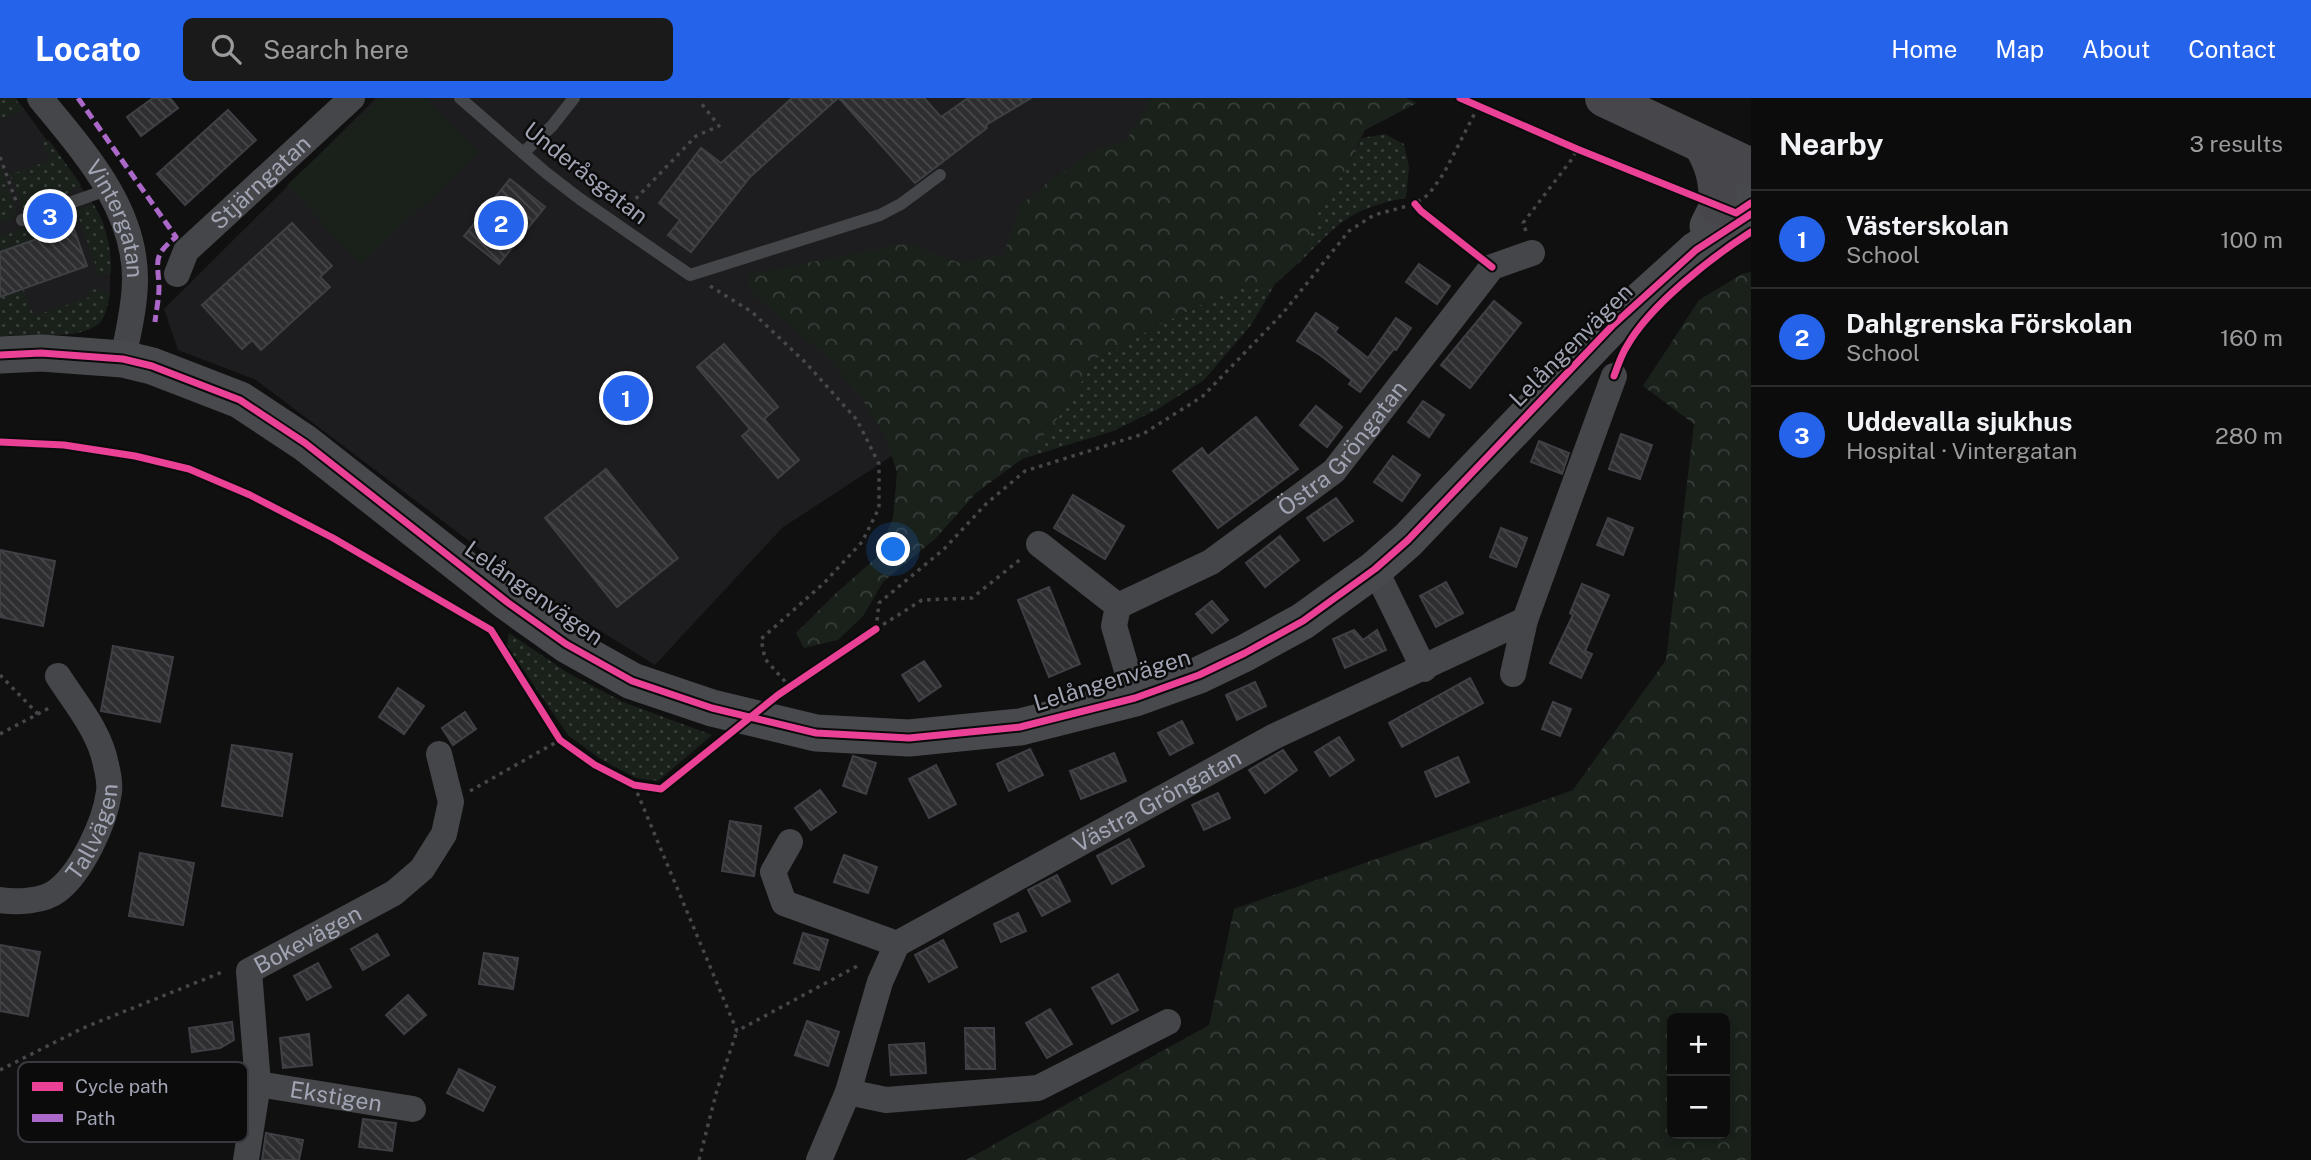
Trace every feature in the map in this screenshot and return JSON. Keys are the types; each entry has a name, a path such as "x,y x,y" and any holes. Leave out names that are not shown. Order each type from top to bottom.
{"highway":[{"path":"1605,98 1751,167"},
{"path":"1703,146 1735,210"}],"street":[{"name":"Vintergatan","path":"40,98 110,188 126,230 135,275 133,305 123,359"},
{"name":"Stjärngatan","path":"177,274 186,251 352,98"},
{"name":"Lelångenvägen","path":"0,355 73,354 123,359 152,366 240,400 305,443 526,616 566,644 632,681 712,708 816,733 909,738 1020,727 1098,709 1199,675 1303,621 1375,569 1408,540 1612,326 1696,250 1735,210 1751,184"},
{"name":"Östra Gröngatan","path":"1118,606 1211,562 1334,471 1492,267 1532,254"},
{"path":"1513,674 1525,620 1614,376"},
{"path":"1039,544 1118,606 1114,626 1135,698"},
{"path":"1375,569 1424,668"},
{"name":"Västra Gröngatan","path":"897,944 1275,736 1525,620"},
{"name":"Tallvägen","path":"0,900 32,900 56,892 74,873 100,822 109,791 106,765 99,740 64,686"},
{"name":"Bokevägen","path":"246,1160 258,1084 249,971 394,893 422,869 444,834 451,802 439,754"},
{"path":"790,842 773,872 784,903 897,944 880,982 848,1092 819,1160"},
{"path":"848,1092 886,1100 1038,1088 1168,1022"},
{"name":"Ekstigen","path":"258,1084 413,1109"}],"lane":[{"name":"Underåsgatan","path":"460,98 580,199 690,275"},
{"path":"523,153 552,126 574,98"},
{"path":"690,275 880,215 901,204 940,175"},
{"path":"22,219 110,188"}],"path":[{"path":"623,213 696,136 719,126 701,103"},
{"path":"1039,544 972,598 922,600 876,629 879,603 944,549 986,504 1025,471 1143,434 1203,396 1283,313 1349,231 1374,215 1415,204 1429,194 1444,173 1478,107"},
{"path":"1532,254 1523,223 1577,149"},
{"path":"0,157 22,219"},
{"path":"690,275 752,312 806,363 857,420 879,464 879,508 862,542 824,583 761,639 765,659 790,687"},
{"path":"0,675 38,714"},
{"path":"0,734 38,714 64,686"},
{"path":"451,802 560,740"},
{"path":"634,785 737,1031 717,1090 699,1160"},
{"path":"737,1031 897,944"},
{"path":"0,1070 83,1028 221,971 249,971"}],"shaded area":[{"path":"0,98 16,98 94,205 103,222 110,253 110,293 101,320 90,329 76,333 0,336"},
{"path":"376,98 1313,98 953,416 782,528 655,665 530,587 256,380 178,350 164,309"}],"green space":[{"path":"0,98 14,98 24,110 0,119"},
{"path":"380,98 426,98 479,154 360,264 287,185"},
{"path":"1151,98 1406,98 1417,103 1365,130 1350,162 1315,217 1302,260 1275,284 1236,288 1097,358 1053,425 1022,459 976,493 936,538 883,582 863,616 838,640 804,648 796,633 876,558 893,518 897,472 885,437 861,397 826,356 755,296 748,284 750,274 909,243 960,263 1003,255 1020,206 1048,182 1098,148 1126,141"},
{"path":"1385,134 1404,144 1409,167 1406,198 1372,207 1348,218 1302,260 1315,217 1362,138"},
{"path":"49,140 81,185 63,196 23,210 10,175 51,160 42,143"},
{"path":"0,167 16,212 11,219 0,222"},
{"path":"94,205 107,238 111,273 96,274 95,263 76,210"},
{"path":"56,217 61,230 0,252 0,237"},
{"path":"1751,272 1751,1160 966,1160 1209,1025 1234,909 1573,790 1666,660 1694,424 1643,386 1699,300 1742,274"},
{"path":"1275,284 1251,325 1204,380 1156,410 1113,431 1022,459 1053,425 1097,358 1236,288"},
{"path":"23,288 34,316 90,297 88,290 97,289 110,293 102,320 83,332 0,336 0,297"},
{"path":"509,633 568,673 623,702 712,735 658,781 636,778 599,758 568,735 507,646"}],"building":[{"path":"153,98 170,98 178,108 141,136 127,117"},
{"path":"792,98 838,98 750,177 691,252 668,235 680,220 659,203 701,148 721,163"},
{"path":"839,98 924,98 941,117 968,98 1031,98 986,125 987,128 915,183"},
{"path":"228,110 256,140 185,205 157,174"},
{"path":"510,179 545,207 499,264 464,236"},
{"path":"292,223 332,266 320,277 330,287 261,350 252,340 242,349 202,305"},
{"path":"73,226 87,266 0,297 0,252"},
{"path":"1419,264 1450,286 1437,304 1406,282"},
{"path":"1494,301 1521,323 1470,388 1441,365"},
{"path":"1316,313 1338,328 1335,332 1368,358 1396,318 1411,328 1360,392 1349,384 1352,380 1297,341"},
{"path":"724,344 778,407 764,419 799,460 778,478 742,436 750,429 697,367"},
{"path":"1423,401 1444,415 1429,437 1408,422"},
{"path":"1316,406 1342,427 1327,447 1300,425"},
{"path":"1256,417 1298,469 1218,528 1173,471 1202,448 1208,456"},
{"path":"1621,434 1652,445 1640,479 1609,469"},
{"path":"1539,441 1569,453 1562,474 1531,462"},
{"path":"1393,456 1420,475 1402,501 1374,482"},
{"path":"606,469 678,558 617,607 545,518"},
{"path":"1073,495 1124,526 1105,559 1054,528"},
{"path":"1336,498 1353,521 1324,541 1307,518"},
{"path":"1608,518 1633,528 1623,555 1597,545"},
{"path":"1501,528 1527,538 1516,567 1490,557"},
{"path":"1280,536 1299,560 1265,587 1246,563"},
{"path":"0,550 55,561 43,626 0,617"},
{"path":"1446,582 1463,613 1436,627 1420,596"},
{"path":"1582,584 1609,595 1585,651 1592,654 1581,678 1550,663 1573,615 1570,613"},
{"path":"1049,587 1080,664 1049,677 1018,600"},
{"path":"1212,601 1228,620 1212,633 1196,614"},
{"path":"1354,630 1363,640 1377,630 1386,650 1345,668 1333,639"},
{"path":"113,646 173,657 160,722 101,711"},
{"path":"924,661 941,686 919,701 902,675"},
{"path":"1470,678 1483,703 1402,747 1389,723"},
{"path":"1255,682 1266,706 1237,720 1226,695"},
{"path":"398,688 424,706 404,734 379,717"},
{"path":"1553,702 1571,709 1560,736 1542,729"},
{"path":"465,712 476,729 453,745 442,728"},
{"path":"1182,721 1193,743 1170,755 1158,733"},
{"path":"1339,737 1354,760 1330,776 1315,752"},
{"path":"232,745 292,754 282,816 222,806"},
{"path":"1030,749 1043,775 1009,791 997,764"},
{"path":"1283,750 1297,770 1265,793 1249,770"},
{"path":"1114,753 1126,781 1081,799 1070,771"},
{"path":"853,756 876,763 866,794 843,786"},
{"path":"1458,757 1469,782 1436,797 1425,772"},
{"path":"936,765 956,804 929,818 909,779"},
{"path":"820,790 836,812 811,830 795,808"},
{"path":"1218,793 1230,818 1204,830 1192,805"},
{"path":"730,821 761,826 754,876 722,871"},
{"path":"1129,839 1144,866 1112,884 1097,856"},
{"path":"140,853 194,863 183,925 129,916"},
{"path":"844,855 877,867 868,893 834,882"},
{"path":"1057,875 1070,901 1042,916 1028,890"},
{"path":"1018,913 1026,931 1001,942 994,924"},
{"path":"803,933 828,940 819,970 794,963"},
{"path":"377,934 389,955 363,970 351,949"},
{"path":"943,940 957,967 929,982 915,955"},
{"path":"0,945 40,952 28,1016 0,1011"},
{"path":"484,953 518,958 513,989 479,984"},
{"path":"318,963 331,987 307,1000 294,976"},
{"path":"1118,974 1138,1010 1112,1024 1092,988"},
{"path":"408,995 426,1015 404,1034 386,1015"},
{"path":"1050,1009 1072,1044 1047,1058 1026,1023"},
{"path":"807,1021 839,1032 828,1066 795,1055"},
{"path":"232,1022 234,1040 220,1048 192,1052 189,1028"},
{"path":"965,1028 994,1028 995,1069 966,1069"},
{"path":"309,1034 312,1065 283,1068 280,1038"},
{"path":"924,1043 926,1073 891,1075 889,1045"},
{"path":"459,1069 495,1087 483,1111 447,1093"},
{"path":"363,1119 396,1123 392,1151 359,1147"},
{"path":"266,1133 303,1140 299,1160 262,1160"}],"marked path":[{"path":"78,98 176,237 163,249 158,259 159,291 155,322"}],"cycle path":[{"path":"1460,98 1736,213 1751,203"},
{"path":"1415,204 1492,267"},
{"path":"0,355 41,353 123,359 152,366 240,400 305,443 507,602 566,644 632,681 712,708 816,733 909,738 1020,727 1135,698 1199,675 1303,621 1375,569 1408,540 1612,326 1696,250 1751,214"},
{"path":"1614,376 1625,349 1651,314 1701,268 1751,232"},
{"path":"0,442 64,445 135,456 189,469 250,495 333,538 491,630 560,740 595,765 634,785 661,789 778,695 876,629"}],"place":[{"name":"Uddevalla sjukhus","path":"50,216"},
{"name":"Dahlgrenska Förskolan","path":"501,223"},
{"name":"Västerskolan","path":"626,398"}]}
